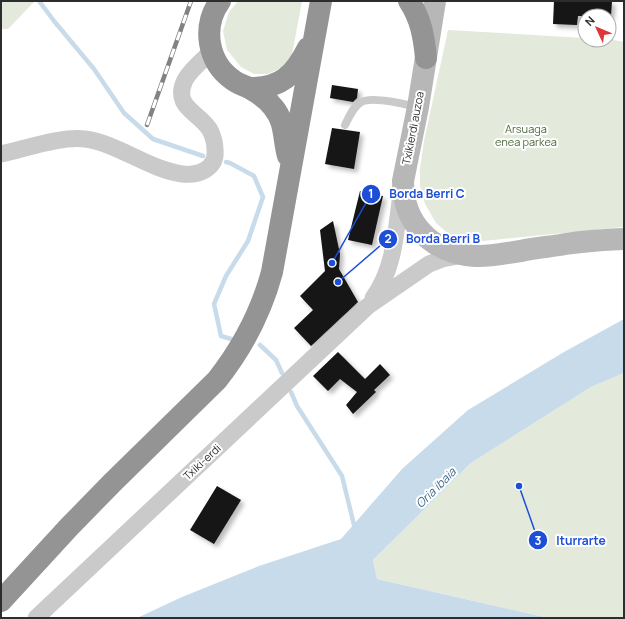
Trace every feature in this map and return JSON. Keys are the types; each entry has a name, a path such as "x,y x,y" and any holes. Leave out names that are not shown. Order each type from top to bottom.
{"highway":[{"path":"220,1 214,11 211,21 209,36 212,51 219,67 225,74 241,85 250,88 265,98 274,108 281,120 285,135 285,148 291,169"},
{"path":"1,601 68,527 204,393 224,371 238,351 255,320 268,287 272,272 321,1"},
{"path":"409,1 420,21 423,32 426,58"},
{"path":"250,88 267,87 290,75 301,62 316,34"}],"street":[{"name":"Txikierdi auzoa","path":"435,1 418,107 403,181 405,205 410,217 417,227 434,243 454,252 476,256 497,255 575,242 624,239"},
{"path":"1,154 61,140 84,139 182,174 201,173 212,165 216,154 214,141 209,129 185,106 181,94 185,80 198,64 212,51"},
{"path":"368,306 382,287 387,275 394,247 403,181"},
{"path":"368,306 429,264 442,259 465,254"},
{"name":"Txiki-erdi","path":"36,618 368,306"}],"lane":[{"path":"345,125 352,112 362,101 378,100 418,107"}],"green space":[{"path":"1,1 35,1 8,29 1,29"},
{"path":"238,1 302,1 292,55 281,68 268,74 254,74 241,67 227,50 223,31 229,12"},
{"name":"Arsuaga enea parkea","path":"448,30 577,38 577,48 617,48 617,41 624,42 624,227 473,242 453,238 436,223 425,204 420,186 420,168 424,141"},
{"path":"624,373 624,618 549,618 377,579 373,560 471,463 591,387"}],"water":[{"name":"Oria ibaia","path":"624,319 624,373 591,387 471,463 373,560 377,579 549,618 137,618 182,597 259,566 341,539 402,469 468,410 564,352"}],"building":[{"path":"554,1 612,1 612,8 577,8 577,25 553,24"},
{"path":"332,85 358,89 357,98 353,102 330,98"},
{"path":"332,128 360,132 354,169 325,164"},
{"path":"360,191 383,196 372,245 348,240"},
{"path":"333,221 340,254 339,269 358,302 311,346 294,328 313,310 300,296 325,271 320,230"},
{"path":"338,352 365,379 380,364 390,375 374,390 376,392 353,414 346,405 357,392 340,379 328,391 313,376"},
{"path":"217,486 241,500 214,544 190,530"}],"waterway":[{"path":"39,1 94,69 124,113 153,139 203,156"},
{"path":"226,162 254,176 263,197 248,241 226,276 214,304 221,336 231,339"},
{"path":"260,345 276,360 282,373"},
{"path":"291,392 297,406 342,476 355,529"}],"railway":[{"path":"147,125 191,1"}],"place":[{"name":"Borda Berri C","path":"332,263"},
{"name":"Borda Berri B","path":"338,282"},
{"name":"Iturrarte","path":"519,486"}]}
